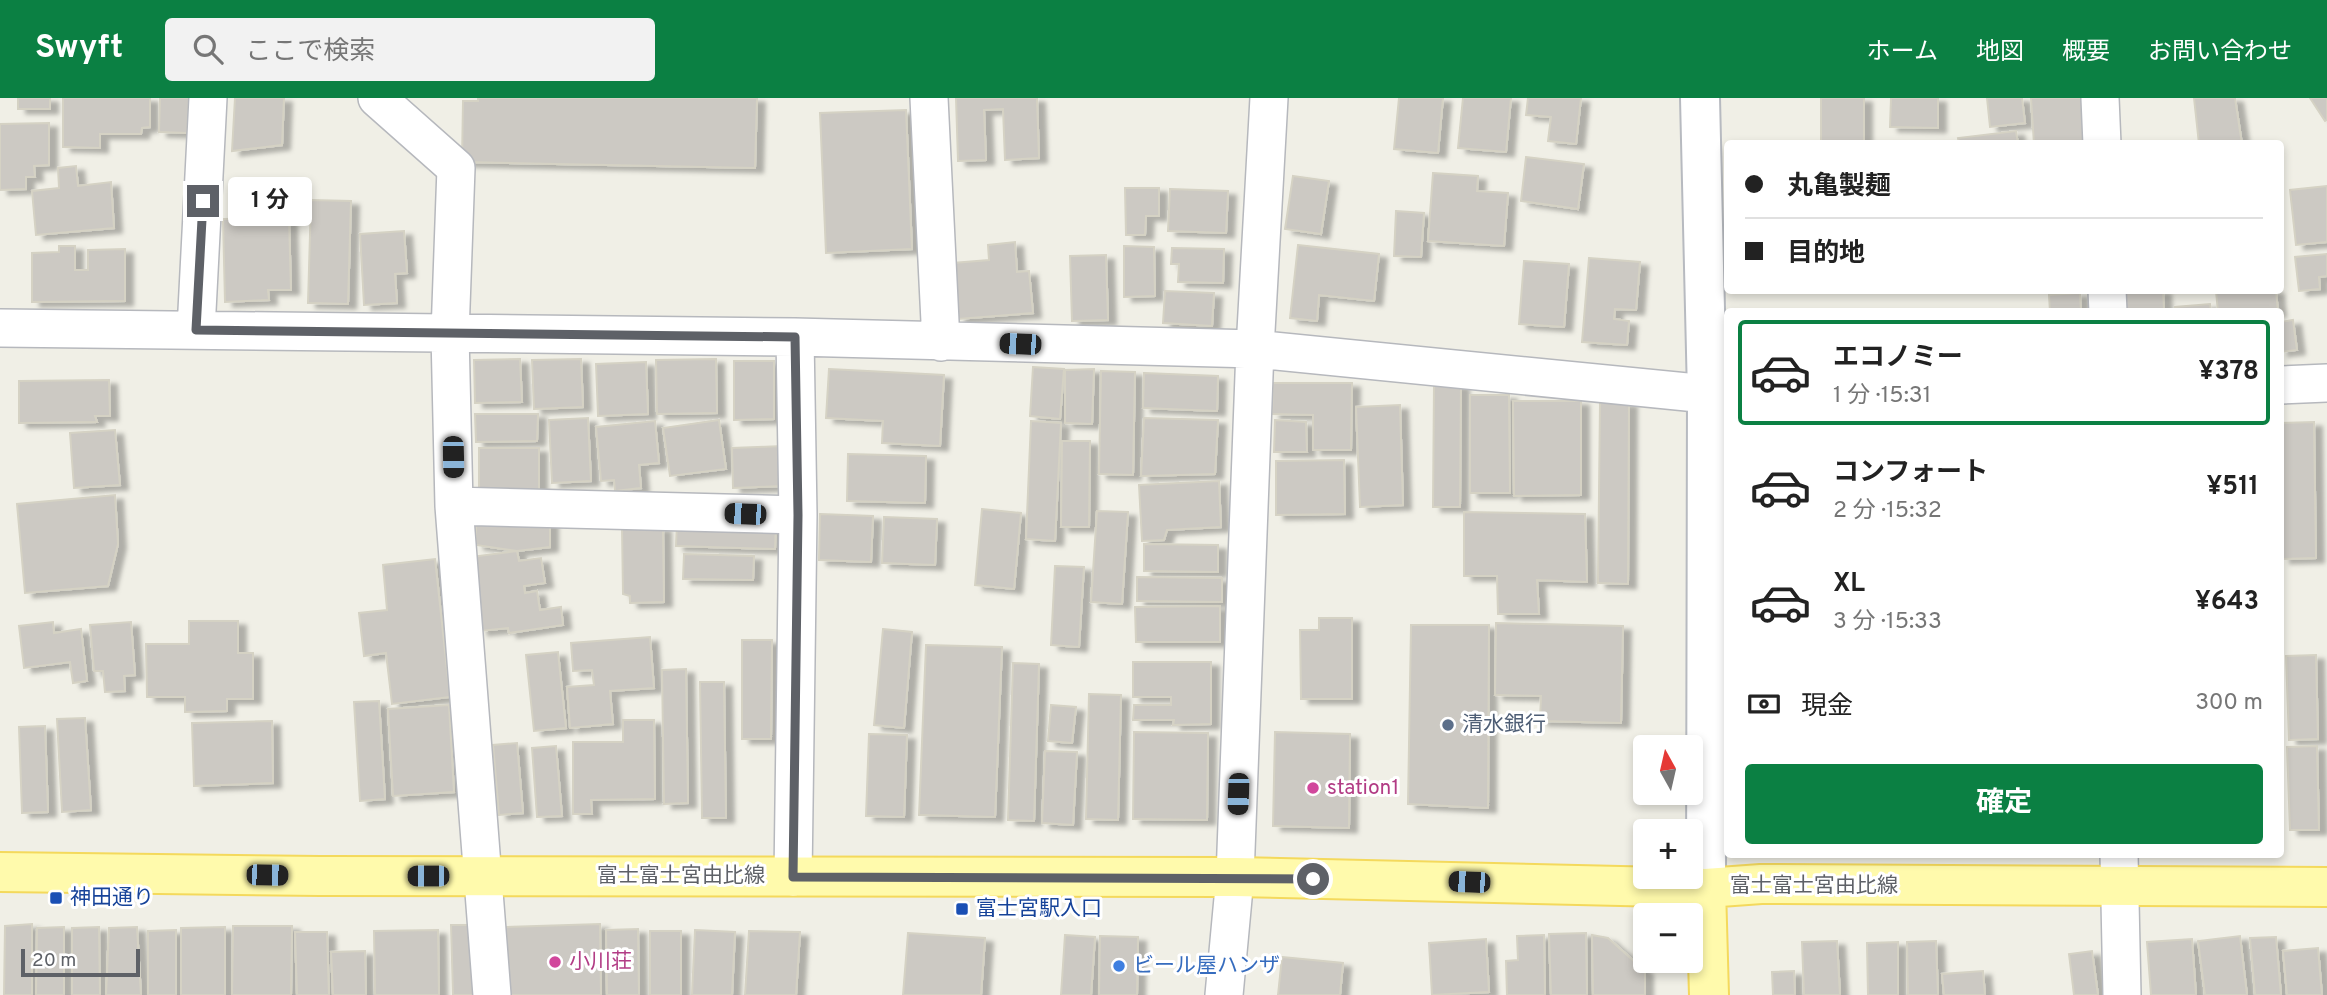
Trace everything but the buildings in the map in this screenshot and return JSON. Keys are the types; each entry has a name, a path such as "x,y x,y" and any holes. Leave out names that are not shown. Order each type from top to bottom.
{"main road":[{"name":"富士富士宮由比線","path":"0,872 320,876 1235,877 1706,888 2119,871 2327,887"},
{"path":"1706,888 1709,995"}],"street":[{"path":"196,330 208,98"},
{"path":"377,98 456,168 450,334 454,506 492,995"},
{"path":"929,98 942,342"},
{"path":"1224,995 1235,877 1255,349 1269,98"},
{"path":"1700,98 1717,394 1706,888"},
{"path":"2100,98 2102,140"},
{"path":"0,328 795,337 1255,349 1717,394"},
{"path":"793,877 798,515 795,337"},
{"path":"2284,385 2327,383"},
{"path":"454,506 798,515"},
{"path":"2119,871 2122,995"}],"place":[{"name":"清水銀行","path":"1448,725"},
{"name":"station1","path":"1313,788"},
{"name":"神田通り","path":"56,898"},
{"name":"富士宮駅入口","path":"962,909"},
{"name":"小川荘","path":"555,962"},
{"name":"ビール屋ハンザ","path":"1119,966"}],"route":[{"path":"203,201 196,330 795,337 798,515 793,877 1313,879"}]}
